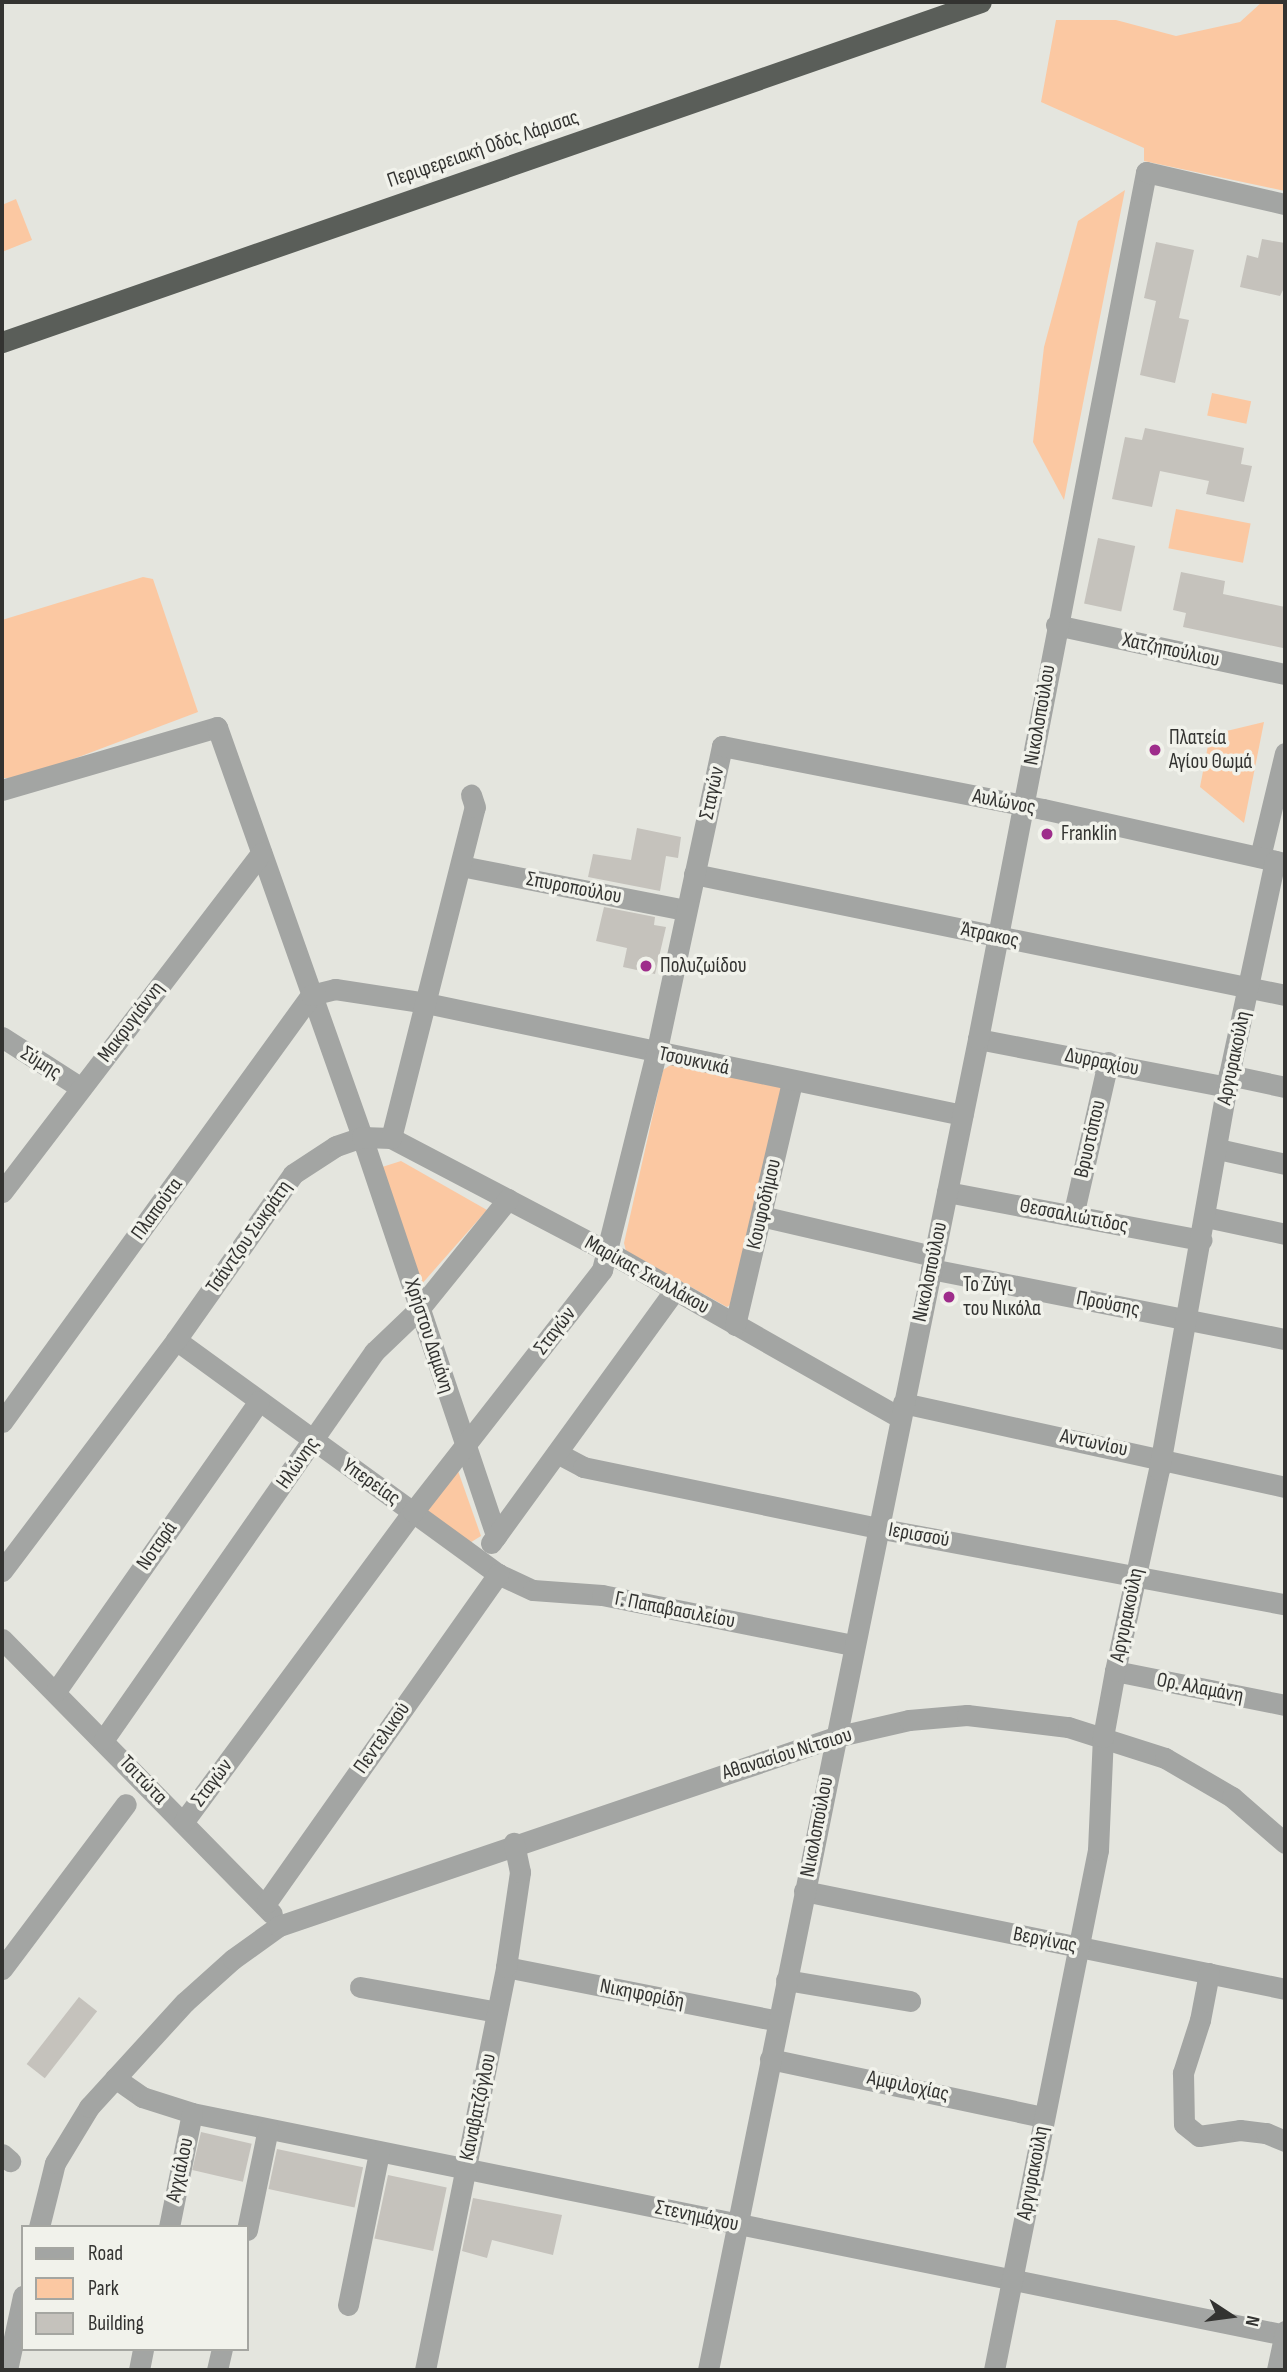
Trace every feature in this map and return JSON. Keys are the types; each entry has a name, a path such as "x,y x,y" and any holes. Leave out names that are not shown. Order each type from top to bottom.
{"highway":[{"name":"Περιφερειακή Οδός Λάρισας","path":"3,340 981,2"}],"street":[{"name":"Νικολοπούλου","path":"708,2370 978,1039 1056,625 1146,172 1285,204"},
{"name":"Χατζηπούλιου","path":"1056,625 1285,674"},
{"name":"Χρήστου Δαμάνη","path":"2,790 174,736 217,727 362,1137 496,1536"},
{"name":"Αυλώνος","path":"722,746 1024,806 1273,860"},
{"name":"Σταγών","path":"184,1821 413,1512 595,1279 610,1253 722,746"},
{"name":"Αργυρακούλη","path":"994,2370 1079,1946 1102,1814 1103,1737 1161,1458 1202,1240 1228,1081 1273,860 1285,753"},
{"path":"391,1139 475,807 471,795"},
{"name":"Μακρυγιάννη","path":"2,1192 261,853"},
{"name":"Σπυροπούλου","path":"461,866 687,910"},
{"name":"Άτρακος","path":"694,874 1285,995"},
{"name":"Τσουκνικά","path":"311,995 335,989 426,1003 656,1054 962,1115"},
{"name":"Πλαπούτα","path":"2,1422 311,995"},
{"name":"Σύμης","path":"2,1038 81,1088"},
{"name":"Δυρραχίου","path":"978,1039 1228,1081 1285,1087"},
{"name":"Βρυοτόπου","path":"1073,1216 1108,1062"},
{"name":"Κουφοδήμου","path":"735,1325 792,1082"},
{"name":"Τσάντζου Σωκράτη","path":"2,1571 176,1340 293,1174 314,1157 362,1137 391,1139"},
{"name":"Μαρίκας Σκυλλάκου","path":"391,1139 610,1253 735,1325 901,1410"},
{"path":"1218,1149 1285,1164"},
{"name":"Θεσσαλιώτιδος","path":"947,1192 1202,1240"},
{"name":"Ηλώνης","path":"104,1740 374,1352 420,1308 508,1199"},
{"name":"Προύσης","path":"761,1216 932,1263 1285,1339"},
{"path":"1206,1217 1285,1234"},
{"path":"480,1559 675,1290"},
{"name":"Υπερείας","path":"176,1340 498,1574"},
{"name":"Νοταρά","path":"56,1691 258,1401"},
{"name":"Αντωνίου","path":"901,1410 1161,1458 1285,1487"},
{"name":"Ιερισσού","path":"558,1453 583,1467 877,1528 1136,1574 1285,1604"},
{"name":"Γ. Παπαβασιλείου","path":"498,1574 533,1590 602,1595 853,1645"},
{"name":"Πεντελικού","path":"266,1903 498,1574"},
{"name":"Τσιτώτα","path":"2,1639 266,1903 279,1926"},
{"name":"Ορ. Αλαμάνη","path":"1115,1671 1285,1705"},
{"name":"Αθανασίου Νίτσιου","path":"279,1926 514,1843 835,1737 909,1720 990,1715 1103,1737 1165,1758 1207,1782 1253,1812 1285,1843"},
{"path":"2,1969 126,1804"},
{"name":"Καναβατζόγλου","path":"425,2370 506,1967 520,1872 514,1843"},
{"name":"Βεργίνας","path":"804,1891 1285,1989"},
{"path":"40,2225 63,2147 115,2078 206,1982 279,1926"},
{"name":"Νικηφορίδη","path":"506,1967 778,2021"},
{"path":"1209,1973 1200,2020 1183,2073 1184,2124 1199,2136 1240,2130 1266,2133 1285,2141"},
{"path":"786,1980 910,2001"},
{"path":"360,1987 497,2012"},
{"name":"Αμφιλοχίας","path":"770,2059 1044,2117"},
{"name":"Στενημάχου","path":"115,2078 142,2097 192,2113 1285,2334"},
{"name":"Αγχιάλου","path":"169,2225 192,2113"},
{"path":"248,2225 268,2129"},
{"path":"348,2305 379,2152"},
{"path":"6,2370 21,2305"},
{"path":"1277,2370 1285,2334"},
{"path":"139,2370 143,2351"},
{"path":"217,2370 222,2351"}],"green space":[{"path":"1262,2 1285,2 1285,191 1144,161 1144,148 1041,102 1056,20 1116,20 1176,36 1240,22"},
{"path":"1125,190 1064,500 1033,442 1044,347 1078,221"},
{"path":"16,199 32,240 2,252 2,205"},
{"path":"1212,393 1251,401 1246,424 1207,415"},
{"path":"1176,509 1251,524 1243,563 1168,548"},
{"path":"143,577 153,579 198,712 23,778 2,778 2,620"},
{"path":"1264,722 1244,823 1200,787 1210,735"},
{"path":"672,1064 783,1088 734,1302 727,1307 626,1251 624,1243 663,1070"},
{"path":"401,1161 487,1210 420,1286 379,1168"},
{"path":"457,1468 481,1536 468,1544 424,1510"}],"building":[{"path":"1262,239 1285,243 1285,286 1280,296 1240,287 1247,255 1258,258"},
{"path":"1156,242 1194,250 1179,318 1189,320 1175,383 1140,375 1156,301 1144,298"},
{"path":"1145,428 1244,448 1241,464 1252,466 1244,502 1206,494 1209,481 1160,471 1152,507 1112,499 1125,437 1142,440"},
{"path":"1098,538 1135,546 1121,611 1084,604"},
{"path":"1181,572 1225,581 1223,594 1285,607 1283,648 1183,627 1186,613 1173,610"},
{"path":"637,828 681,837 678,858 666,856 660,891 588,877 593,854 631,860"},
{"path":"604,907 655,917 654,925 666,927 655,974 623,967 627,948 596,941"},
{"path":"79,1997 97,2011 45,2078 27,2064"},
{"path":"201,2132 252,2144 243,2182 192,2170"},
{"path":"277,2149 363,2167 355,2207 268,2189"},
{"path":"388,2175 447,2187 433,2251 374,2239"},
{"path":"473,2198 562,2215 553,2255 492,2240 487,2258 462,2251"}],"place":[{"name":"Πλατεία Αγίου Θωμά","path":"1155,750"},
{"name":"Franklin","path":"1047,834"},
{"name":"Πολυζωίδου","path":"646,966"},
{"name":"Το Ζύγι του Νικόλα","path":"949,1297"}]}
